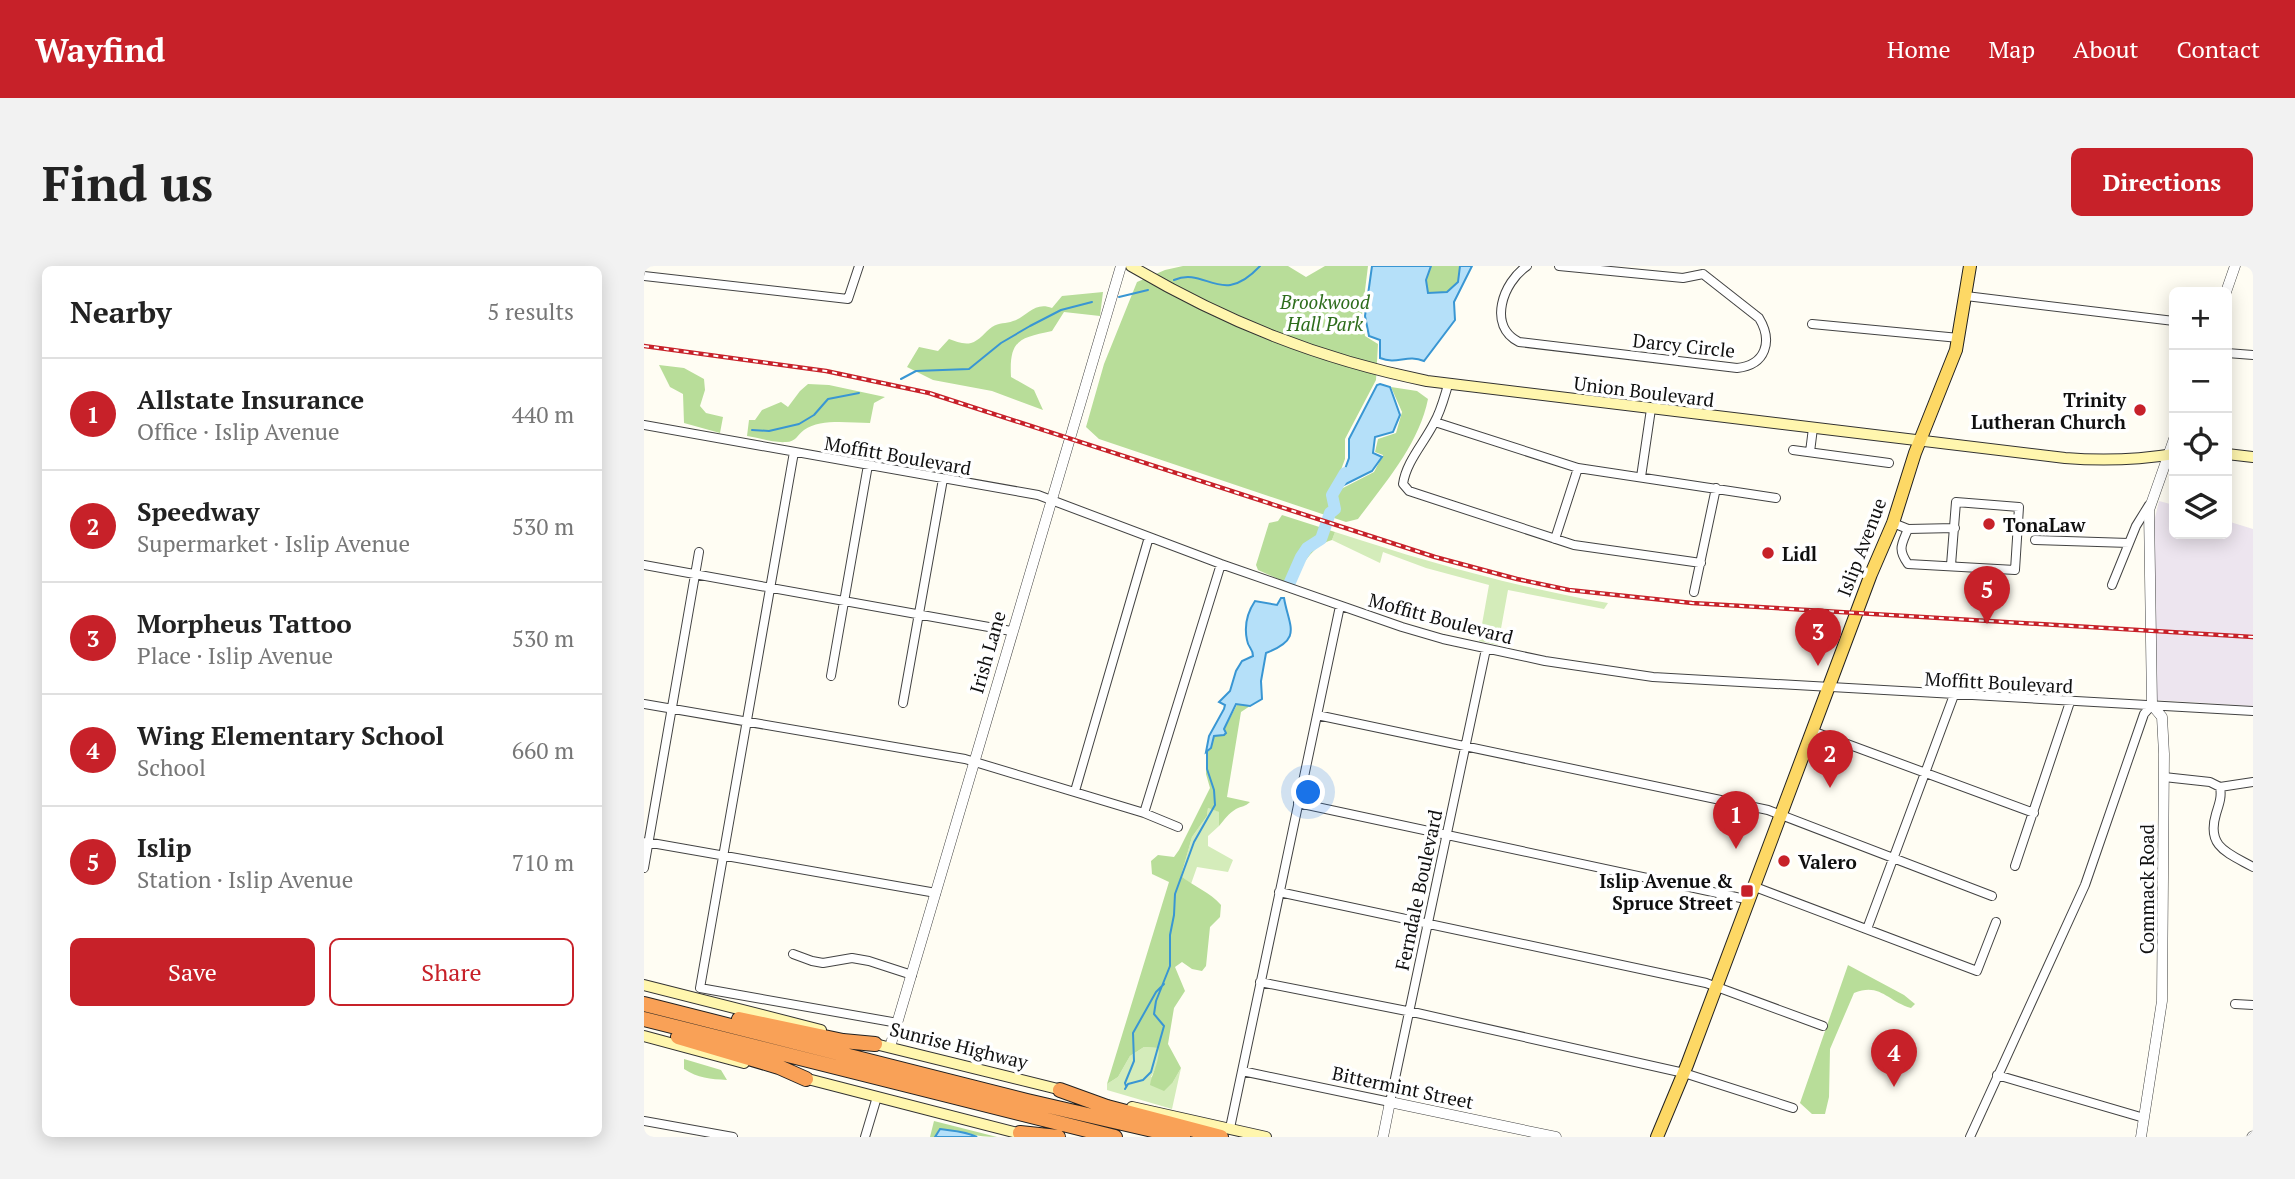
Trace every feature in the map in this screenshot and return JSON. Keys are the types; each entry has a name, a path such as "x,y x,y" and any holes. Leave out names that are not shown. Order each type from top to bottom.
{"highway":[{"name":"Sunrise Highway","path":"644,1004 1050,1107 1183,1137"},
{"path":"661,1008 725,1016 843,1041 875,1044"},
{"path":"644,1020 658,1031 779,1067 806,1079"},
{"path":"644,1020 1115,1137"},
{"path":"1060,1090 1107,1107 1225,1133"},
{"path":"1020,1133 1058,1137"}],"main road":[{"name":"Union Boulevard","path":"1132,266 1217,313 1276,338 1352,364 1448,385 2098,461 2169,455"},
{"name":"Islip Avenue","path":"1657,1137 1755,887 1956,350 1970,266"},
{"path":"2232,455 2253,457"},
{"name":"Sunrise Highway","path":"644,985 1060,1090"},
{"path":"644,1036 1035,1137"},
{"name":"Islip Avenue","path":"1665,1137 1684,1073"},
{"path":"1225,1133 1266,1137"}],"street":[{"path":"644,276 848,299 859,266"},
{"name":"Irish Lane","path":"890,1047 1121,266"},
{"name":"Darcy Circle","path":"1527,266 1512,284 1500,311 1501,326 1505,333 1519,342 1737,368 1754,364 1760,359 1766,345 1764,326 1759,317 1704,270 1683,278 1559,266"},
{"path":"2228,287 2235,266"},
{"path":"1966,296 2169,320"},
{"path":"1812,324 1959,338"},
{"path":"2232,354 2253,355"},
{"path":"1448,385 1435,422 1404,474 1403,484 1409,491 1574,545 1701,563"},
{"path":"1641,477 1651,409"},
{"path":"1435,422 1578,468 1776,498"},
{"name":"Moffitt Boulevard","path":"644,425 1051,500 1340,606 1443,639 1545,662 1653,677 2253,711"},
{"path":"1810,452 1813,428"},
{"path":"1793,450 1888,463"},
{"path":"794,452 700,988 898,1023"},
{"name":"Commack Road","path":"2141,1137 2162,1000 2164,777 2162,717 2152,705 2149,505 2169,460"},
{"path":"831,676 868,465"},
{"path":"1555,539 1578,468"},
{"path":"903,703 943,479"},
{"path":"1694,593 1716,488"},
{"path":"1908,528 1901,548 1901,555 1908,564 2015,570 2019,507 1956,502 1951,565"},
{"path":"2112,584 2149,505"},
{"path":"1891,528 1955,528"},
{"path":"1891,528 1904,540"},
{"path":"2134,533 2148,536"},
{"path":"1075,792 1149,537"},
{"path":"2035,540 2129,543"},
{"path":"644,868 646,842 699,552"},
{"path":"1144,813 1221,564"},
{"path":"644,565 1011,631"},
{"path":"1225,1133 1242,1071 1340,606"},
{"name":"Ferndale Boulevard","path":"1383,1137 1486,649"},
{"path":"1867,929 1954,695"},
{"path":"2015,866 2070,702"},
{"path":"644,704 974,762 1144,813 1178,827"},
{"path":"1970,1137 2085,885 2144,714 2152,705"},
{"path":"1317,715 1768,810 1992,896"},
{"path":"1812,732 2034,814"},
{"path":"2164,777 2210,782 2220,787 2253,782"},
{"path":"2220,787 2222,797 2212,827 2214,839 2223,850 2253,867"},
{"path":"1298,803 1750,900"},
{"path":"646,842 936,893"},
{"path":"1755,887 1977,971 1996,922"},
{"path":"1279,892 1706,983 1823,1026"},
{"path":"793,954 823,963 852,958 869,961 912,975"},
{"path":"1261,982 1684,1073 1793,1108"},
{"path":"2235,1004 2253,1005"},
{"name":"Bittermint Street","path":"1242,1071 1556,1137"},
{"path":"1997,1075 2144,1118"},
{"path":"865,1137 877,1097"},
{"path":"644,1121 733,1137"},
{"path":"674,1137 676,1127"}],"shaded area":[{"path":"2159,501 2169,504 2169,539 2232,539 2232,523 2253,529 2253,706 2157,700 2152,530"}],"green space":[{"name":"Brookwood Hall Park","path":"1183,266 1288,266 1306,277 1325,266 1368,266 1362,315 1365,336 1378,344 1376,380 1345,439 1345,459 1335,486 1341,489 1374,472 1383,455 1375,452 1378,439 1396,433 1402,412 1391,387 1417,391 1428,399 1424,416 1409,447 1358,519 1346,522 1099,439 1086,427 1104,364 1137,282 1165,270"},
{"path":"1431,266 1460,266 1458,282 1447,292 1428,293 1426,280"},
{"path":"1103,292 1100,316 1064,312 1052,331 1024,339 1014,348 1011,377 1034,390 1043,410 992,391 933,380 907,367 919,347 938,351 949,339 971,343 995,325 1018,319 1035,308 1052,308 1062,296"},
{"path":"659,365 684,368 704,379 705,390 700,406 706,413 723,417 720,433 684,423 683,394 670,387"},
{"path":"808,384 829,385 885,397 874,403 870,423 819,424 804,430 789,442 747,436 749,420 755,420 762,410 781,402 788,407"},
{"path":"1282,515 1335,532 1332,540 1318,547 1308,558 1292,585 1258,570 1256,565 1269,523 1278,521"},
{"path":"1335,532 1470,572 1608,603 1604,609 1508,590 1498,645 1479,641 1489,585 1426,568 1383,552 1380,563 1332,540"},
{"path":"1238,703 1250,706 1241,712 1227,797 1250,802 1233,811 1219,826 1219,812 1208,808 1207,816 1192,837 1181,876 1221,905 1220,917 1210,927 1206,966 1202,971 1192,969 1182,962 1175,967 1185,991 1174,1008 1168,1044 1181,1068 1164,1091 1150,1085 1158,1058 1158,1048 1144,1047 1130,1056 1118,1077 1107,1084 1169,882 1152,874 1151,861 1158,855 1174,857 1179,850 1210,788 1206,774 1206,752 1211,748 1214,736 1224,735 1224,729"},
{"path":"1208,808 1220,812 1219,826 1208,836 1208,846 1233,860 1228,872 1197,867 1191,884 1181,876 1192,837 1207,816"},
{"path":"1848,965 1904,995 1915,1004 1911,1008 1877,991 1863,990 1854,993 1830,1049 1829,1097 1825,1114 1812,1114 1800,1103"},
{"path":"1144,1047 1158,1048 1158,1064 1151,1077 1173,1082 1181,1068 1172,1109 1107,1090 1107,1084 1118,1077 1130,1056"},
{"path":"684,1059 721,1070 727,1080 704,1078 689,1072 684,1069"},
{"path":"934,1121 997,1137 940,1129 935,1137 930,1137"}],"water":[{"path":"1372,266 1431,266 1426,280 1428,293 1447,292 1458,282 1460,266 1472,266 1454,302 1455,320 1424,361 1380,358 1380,340 1369,336 1365,316"},
{"path":"1377,385 1390,387 1400,415 1393,432 1375,437 1373,453 1382,457 1372,471 1338,488 1349,458 1349,439"},
{"path":"1281,598 1284,598 1291,631 1285,643 1266,653 1261,681 1262,699 1250,706 1236,704 1224,729 1226,733 1214,736 1211,748 1206,752 1209,736 1224,709 1225,705 1219,702 1230,691 1242,661 1253,656 1246,635 1250,610 1255,601 1277,605"},
{"path":"940,1129 963,1132 977,1137 935,1137"}],"waterway":[{"path":"1174,280 1185,277 1214,284 1235,284 1260,266"},
{"path":"1119,297 1148,290"},
{"path":"901,379 916,371 969,369 1001,343 1030,326 1061,310 1092,302"},
{"path":"752,430 769,431 799,424 814,415 828,399 859,393"},
{"path":"1290,582 1307,548 1321,539 1330,513 1335,509 1332,495 1345,473"},
{"path":"1125,1089 1128,1084 1143,1080 1151,1072 1164,1026 1154,1014 1156,1001 1170,966 1170,935 1175,894 1194,842 1215,805 1214,790 1207,769 1207,751"},
{"path":"1126,1086 1134,1061 1133,1033 1156,992 1164,984"}],"railway":[{"path":"644,346 826,371 929,393 1435,557 1569,590 1692,603 2253,637"}],"place":[{"name":"Trinity Lutheran Church","path":"2140,410"},
{"name":"TonaLaw","path":"1989,524"},
{"name":"Lidl","path":"1768,553"},
{"name":"Islip","path":"1987,624"},
{"name":"Morpheus Tattoo","path":"1818,666"},
{"name":"Speedway","path":"1830,788"},
{"name":"Allstate Insurance","path":"1736,849"},
{"name":"Valero","path":"1784,861"},
{"name":"Islip Avenue & Spruce Street","path":"1747,891"},
{"name":"Wing Elementary School","path":"1894,1087"}]}
